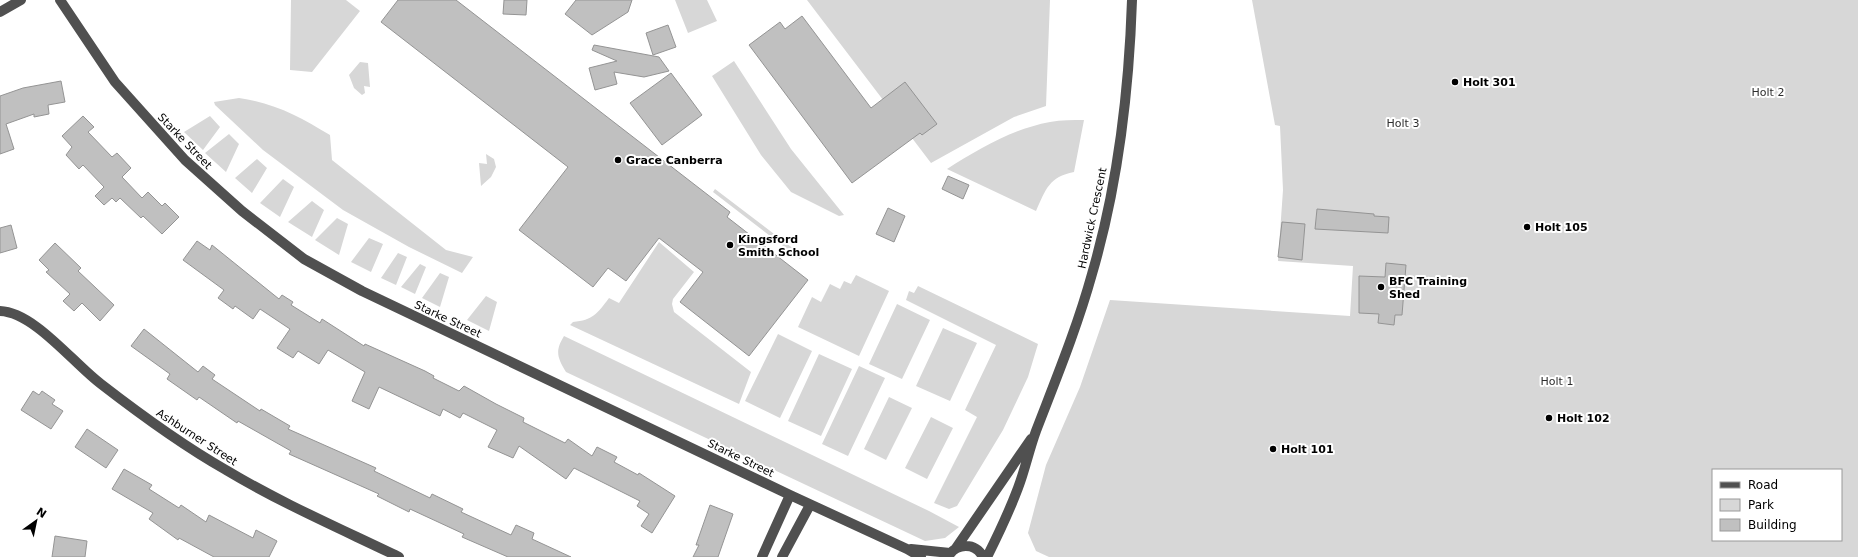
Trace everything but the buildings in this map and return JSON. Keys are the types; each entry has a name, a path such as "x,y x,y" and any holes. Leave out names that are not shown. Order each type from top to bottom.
{"street":[{"path":"0,12 21,0"},
{"name":"Starke Street","path":"60,0 115,82 185,160 242,211 304,259 362,291 810,505 907,549 921,557"},
{"name":"Hardwick Crescent","path":"987,557 1018,488 1036,432 1071,341 1092,274 1103,232 1116,166 1126,98 1132,0"},
{"name":"Ashburner Street","path":"0,311 10,311 28,320 95,380 158,428 225,470 296,508 399,557"},
{"name":"Hardwick Crescent","path":"951,553 971,528 1002,479 1036,432"},
{"path":"762,557 790,495"},
{"path":"782,557 810,505"},
{"name":"Starke Street","path":"907,549 951,553 965,546 973,547 983,557"}],"green space":[{"path":"291,0 346,0 360,11 312,72 290,70"},
{"path":"675,0 707,0 717,21 688,33"},
{"path":"807,0 1050,0 1046,106 1014,117 931,163"},
{"path":"1252,0 1858,0 1858,557 1049,557 1036,551 1028,533 1046,465 1080,387 1110,300 1350,316 1353,266 1278,261 1283,190 1280,126 1275,125"},
{"path":"734,61 791,149 844,215 839,216 791,192 761,155 712,76"},
{"path":"360,62 368,63 370,87 364,86 365,93 362,95 354,88 349,75"},
{"path":"239,98 276,107 308,122 330,135 332,160 446,250 473,257 462,273 409,247 343,210 263,150 215,105 214,102"},
{"path":"210,116 220,127 203,150 184,132"},
{"path":"1084,120 1074,172 1059,177 1049,185 1036,211 947,169 984,147 1022,129 1054,121"},
{"path":"229,134 239,144 226,172 205,153"},
{"path":"486,154 494,159 496,167 491,177 481,186 479,163 487,164"},
{"path":"257,159 267,168 252,193 235,178"},
{"path":"283,179 294,187 280,217 260,203"},
{"path":"715,189 803,256 800,259 713,192"},
{"path":"312,201 324,210 312,237 288,222"},
{"path":"337,218 348,224 339,255 315,240"},
{"path":"369,238 383,244 371,272 351,262"},
{"path":"659,242 694,272 673,299 672,304 674,312 751,372 739,404 570,325 573,322 590,318 609,298 619,303"},
{"path":"398,253 407,257 396,285 381,278"},
{"path":"420,264 426,267 415,294 401,287"},
{"path":"440,273 449,277 440,307 422,298"},
{"path":"856,275 889,291 859,356 798,327 812,297 821,302 830,284 840,289 844,281 851,284"},
{"path":"918,286 1038,344 1028,377 1003,430 957,506 949,509 934,503 977,417 965,410 996,345 906,300 909,291 914,293"},
{"path":"486,296 497,302 489,331 467,320"},
{"path":"897,304 930,320 902,379 869,364"},
{"path":"943,328 977,343 950,401 916,386"},
{"path":"778,334 812,351 780,418 745,401"},
{"path":"564,336 929,511 959,527 945,538 925,541 566,372 558,354 559,346"},
{"path":"819,354 852,369 821,436 788,421"},
{"path":"859,366 885,378 848,456 822,444"},
{"path":"889,397 912,408 886,460 864,449"},
{"path":"931,417 953,428 927,479 905,468"}],"place":[{"name":"Holt 301","path":"1455,82"},
{"name":"Grace Canberra","path":"618,160"},
{"name":"Holt 105","path":"1527,227"},
{"name":"Kingsford Smith School","path":"730,245"},
{"name":"BFC Training Shed","path":"1381,287"},
{"name":"Holt 102","path":"1549,418"},
{"name":"Holt 101","path":"1273,449"}],"park label":[{"name":"Holt 2","path":"1768,92"},
{"name":"Holt 3","path":"1403,123"},
{"name":"Holt 1","path":"1557,381"}]}
